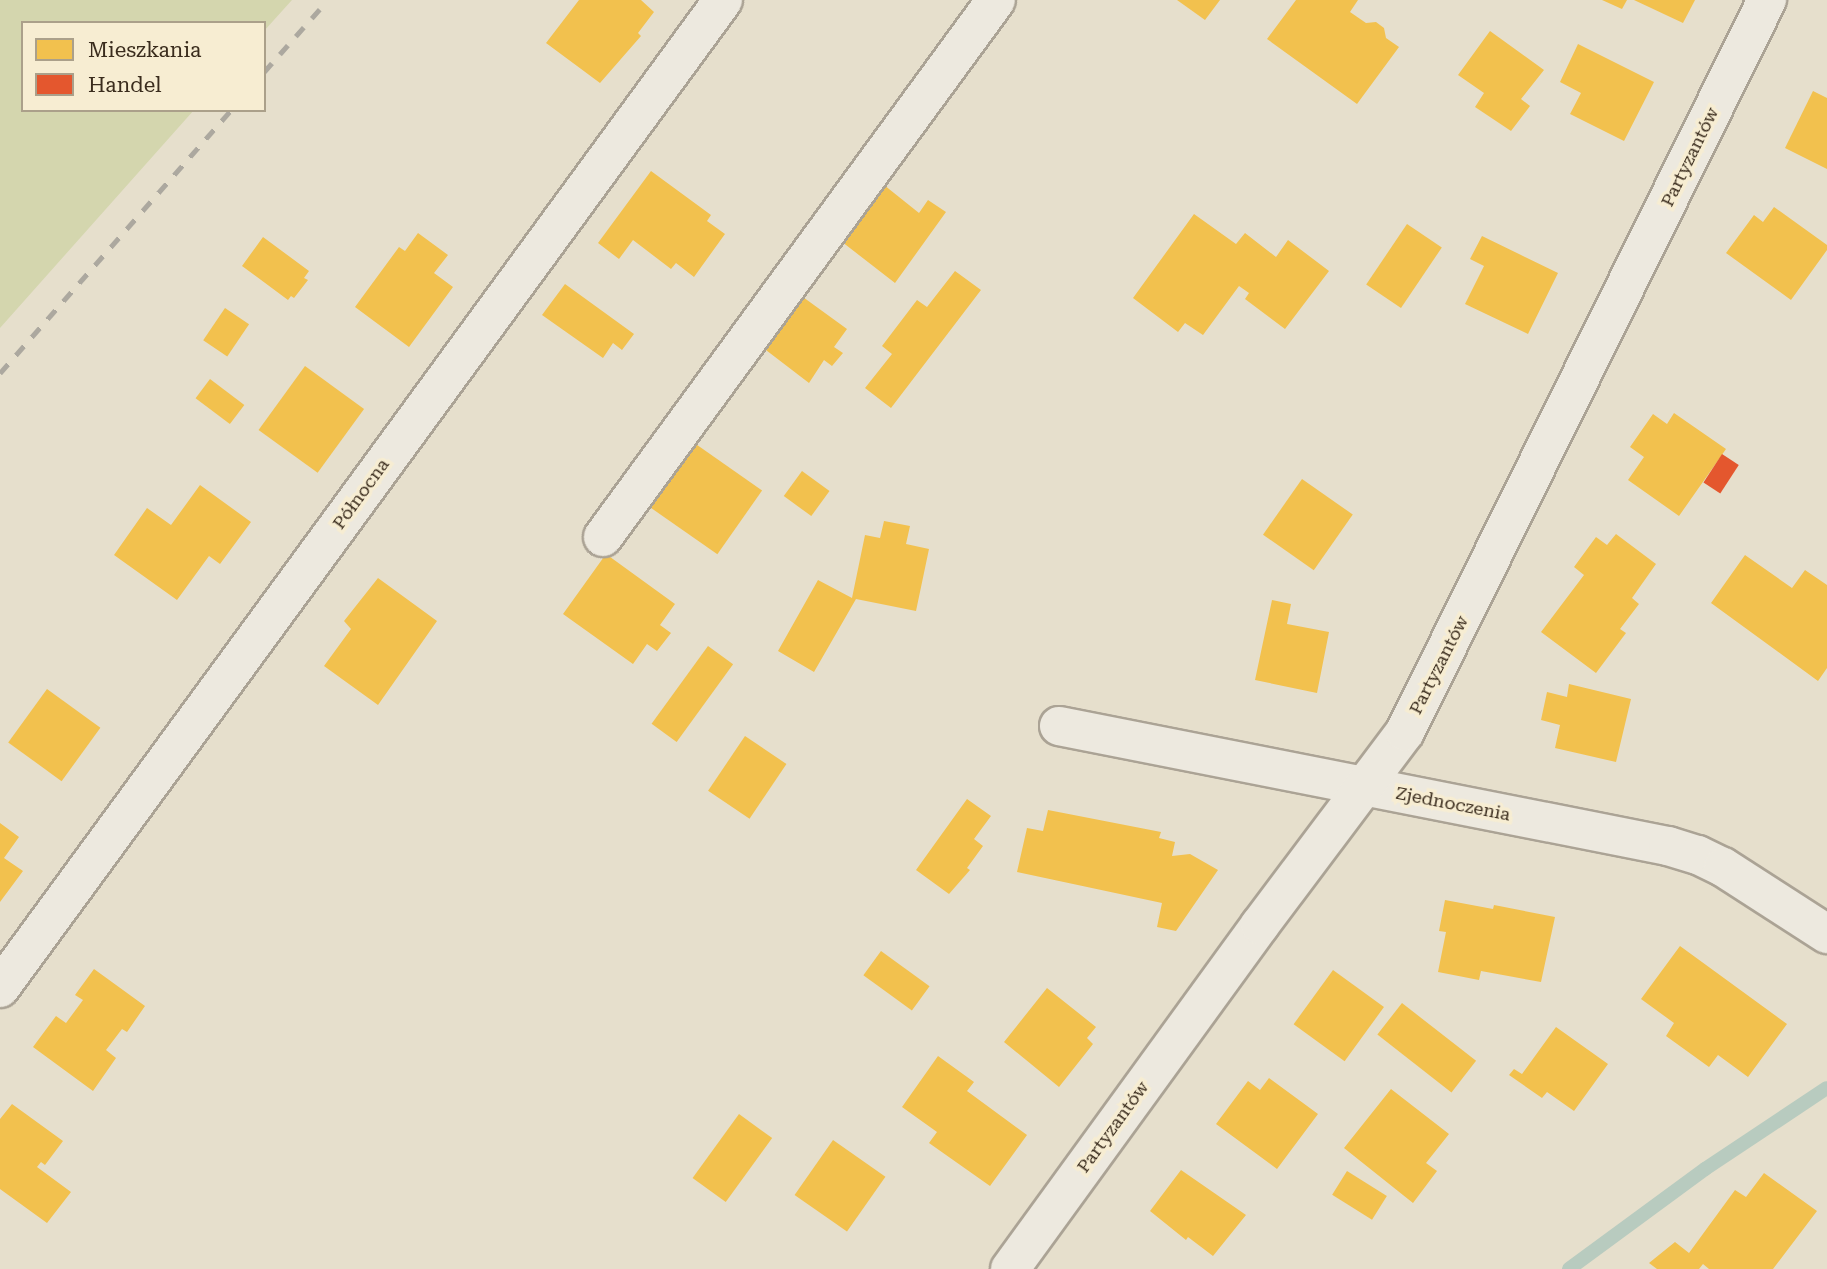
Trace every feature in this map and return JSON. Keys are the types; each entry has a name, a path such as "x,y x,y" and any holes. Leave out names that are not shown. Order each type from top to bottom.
{"street":[{"name":"Północna","path":"0,988 723,0"},
{"path":"603,537 996,0"},
{"name":"Partyzantów","path":"1010,1269 1260,925 1405,732 1767,0"},
{"name":"Zjednoczenia","path":"1059,726 1367,786 1698,855 1723,867 1827,934"}],"green space":[{"path":"0,0 292,0 266,29 266,21 21,21 21,112 192,112 0,328"}],"building: Mieszkania":[{"path":"579,0 641,0 654,12 638,33 641,36 600,83 546,43"},
{"path":"1177,0 1220,0 1205,20"},
{"path":"1296,0 1358,0 1350,12 1366,23 1376,22 1384,28 1386,38 1399,47 1357,104 1267,39"},
{"path":"1602,0 1627,0 1622,9"},
{"path":"1634,0 1695,0 1683,23"},
{"path":"1490,31 1544,70 1521,99 1530,106 1511,131 1475,107 1484,93 1458,75"},
{"path":"1578,44 1654,82 1624,141 1570,114 1581,93 1560,82"},
{"path":"1813,91 1827,98 1827,169 1785,148"},
{"path":"651,171 711,215 707,221 725,234 694,277 676,263 671,269 633,240 619,259 598,243"},
{"path":"879,181 919,213 928,200 946,212 895,283 837,238"},
{"path":"1774,207 1827,245 1827,250 1791,300 1726,253 1754,215 1763,222"},
{"path":"1194,214 1236,244 1245,233 1276,257 1288,240 1329,271 1285,329 1245,299 1249,293 1239,286 1203,335 1185,323 1178,332 1133,298"},
{"path":"1407,224 1442,247 1401,308 1366,285"},
{"path":"418,233 448,255 434,273 453,287 409,347 355,307 399,247 405,251"},
{"path":"1482,236 1558,273 1528,334 1465,304 1484,266 1470,259"},
{"path":"263,237 309,271 304,278 308,280 294,298 291,296 288,300 242,266"},
{"path":"955,271 981,290 891,408 865,388 892,354 882,346 917,300 927,307"},
{"path":"565,284 634,334 622,350 613,343 603,358 542,315"},
{"path":"796,292 847,329 834,347 843,353 832,366 824,360 809,383 758,344"},
{"path":"225,308 249,324 227,357 203,340"},
{"path":"305,366 364,409 318,473 259,430"},
{"path":"210,379 244,405 230,424 196,398"},
{"path":"1674,413 1726,449 1679,516 1628,480 1644,457 1630,447 1653,414 1667,424"},
{"path":"690,440 762,490 717,554 645,504"},
{"path":"802,471 830,491 811,516 784,496"},
{"path":"1302,479 1353,515 1314,570 1263,535"},
{"path":"200,485 251,522 220,564 209,556 177,600 114,555 147,508 171,525"},
{"path":"884,521 910,526 906,544 929,549 916,611 856,599 814,672 778,651 818,580 852,598 865,535 880,538"},
{"path":"1616,534 1656,564 1632,598 1639,604 1620,629 1626,633 1596,673 1541,632 1584,575 1574,567 1596,537 1607,545"},
{"path":"606,554 675,604 660,625 671,633 657,651 647,644 633,664 563,614"},
{"path":"1745,555 1792,588 1805,570 1827,585 1827,668 1818,681 1711,603"},
{"path":"378,578 437,621 378,705 324,666 351,629 344,621"},
{"path":"1272,600 1291,604 1287,624 1329,632 1317,693 1255,680"},
{"path":"708,646 733,664 677,742 652,724"},
{"path":"1569,684 1631,699 1616,762 1555,748 1560,725 1541,720 1547,692 1567,697"},
{"path":"47,689 100,728 62,781 8,742"},
{"path":"745,736 786,764 750,819 708,791"},
{"path":"967,799 991,816 974,839 983,846 967,868 970,870 949,894 916,870"},
{"path":"1048,810 1161,832 1159,838 1175,842 1172,856 1190,854 1218,870 1176,931 1157,927 1162,903 1017,872 1027,828 1043,831"},
{"path":"0,823 19,837 4,858 23,871 0,902"},
{"path":"1445,900 1493,909 1494,905 1555,917 1541,982 1481,971 1479,980 1438,972 1446,932 1439,931"},
{"path":"1680,946 1787,1024 1748,1077 1718,1055 1709,1067 1666,1036 1674,1023 1641,999"},
{"path":"881,951 930,986 912,1011 863,975"},
{"path":"94,969 145,1006 127,1032 122,1029 106,1050 116,1058 93,1091 33,1047 56,1016 66,1023 83,1000 75,995"},
{"path":"1333,970 1384,1007 1345,1061 1294,1024"},
{"path":"1047,988 1096,1027 1087,1038 1093,1044 1059,1087 1004,1042"},
{"path":"1402,1003 1476,1061 1451,1092 1377,1035"},
{"path":"1556,1027 1608,1064 1574,1111 1547,1092 1542,1098 1509,1075 1514,1069 1522,1074"},
{"path":"938,1056 974,1082 967,1091 1027,1135 990,1186 929,1143 937,1132 902,1107"},
{"path":"1269,1078 1318,1114 1277,1169 1216,1124 1248,1081 1260,1090"},
{"path":"1391,1089 1449,1134 1426,1163 1437,1171 1413,1203 1344,1148"},
{"path":"12,1104 63,1141 45,1165 41,1162 37,1167 71,1192 47,1223 0,1189 0,1119"},
{"path":"739,1114 772,1138 726,1202 693,1178"},
{"path":"833,1140 885,1177 847,1232 795,1195"},
{"path":"1181,1170 1246,1215 1213,1256 1188,1237 1186,1240 1150,1211"},
{"path":"1347,1171 1387,1196 1372,1220 1332,1195"},
{"path":"1764,1173 1817,1211 1773,1269 1709,1269 1703,1264 1699,1269 1657,1269 1649,1263 1675,1242 1689,1253 1735,1190 1746,1197"}],"building: Handel":[{"path":"1722,454 1739,465 1720,493 1703,483"}],"waterway":[{"path":"1569,1269 1705,1169 1827,1088"}],"railway":[{"path":"266,70 328,0"},
{"path":"0,373 229,112"}]}
